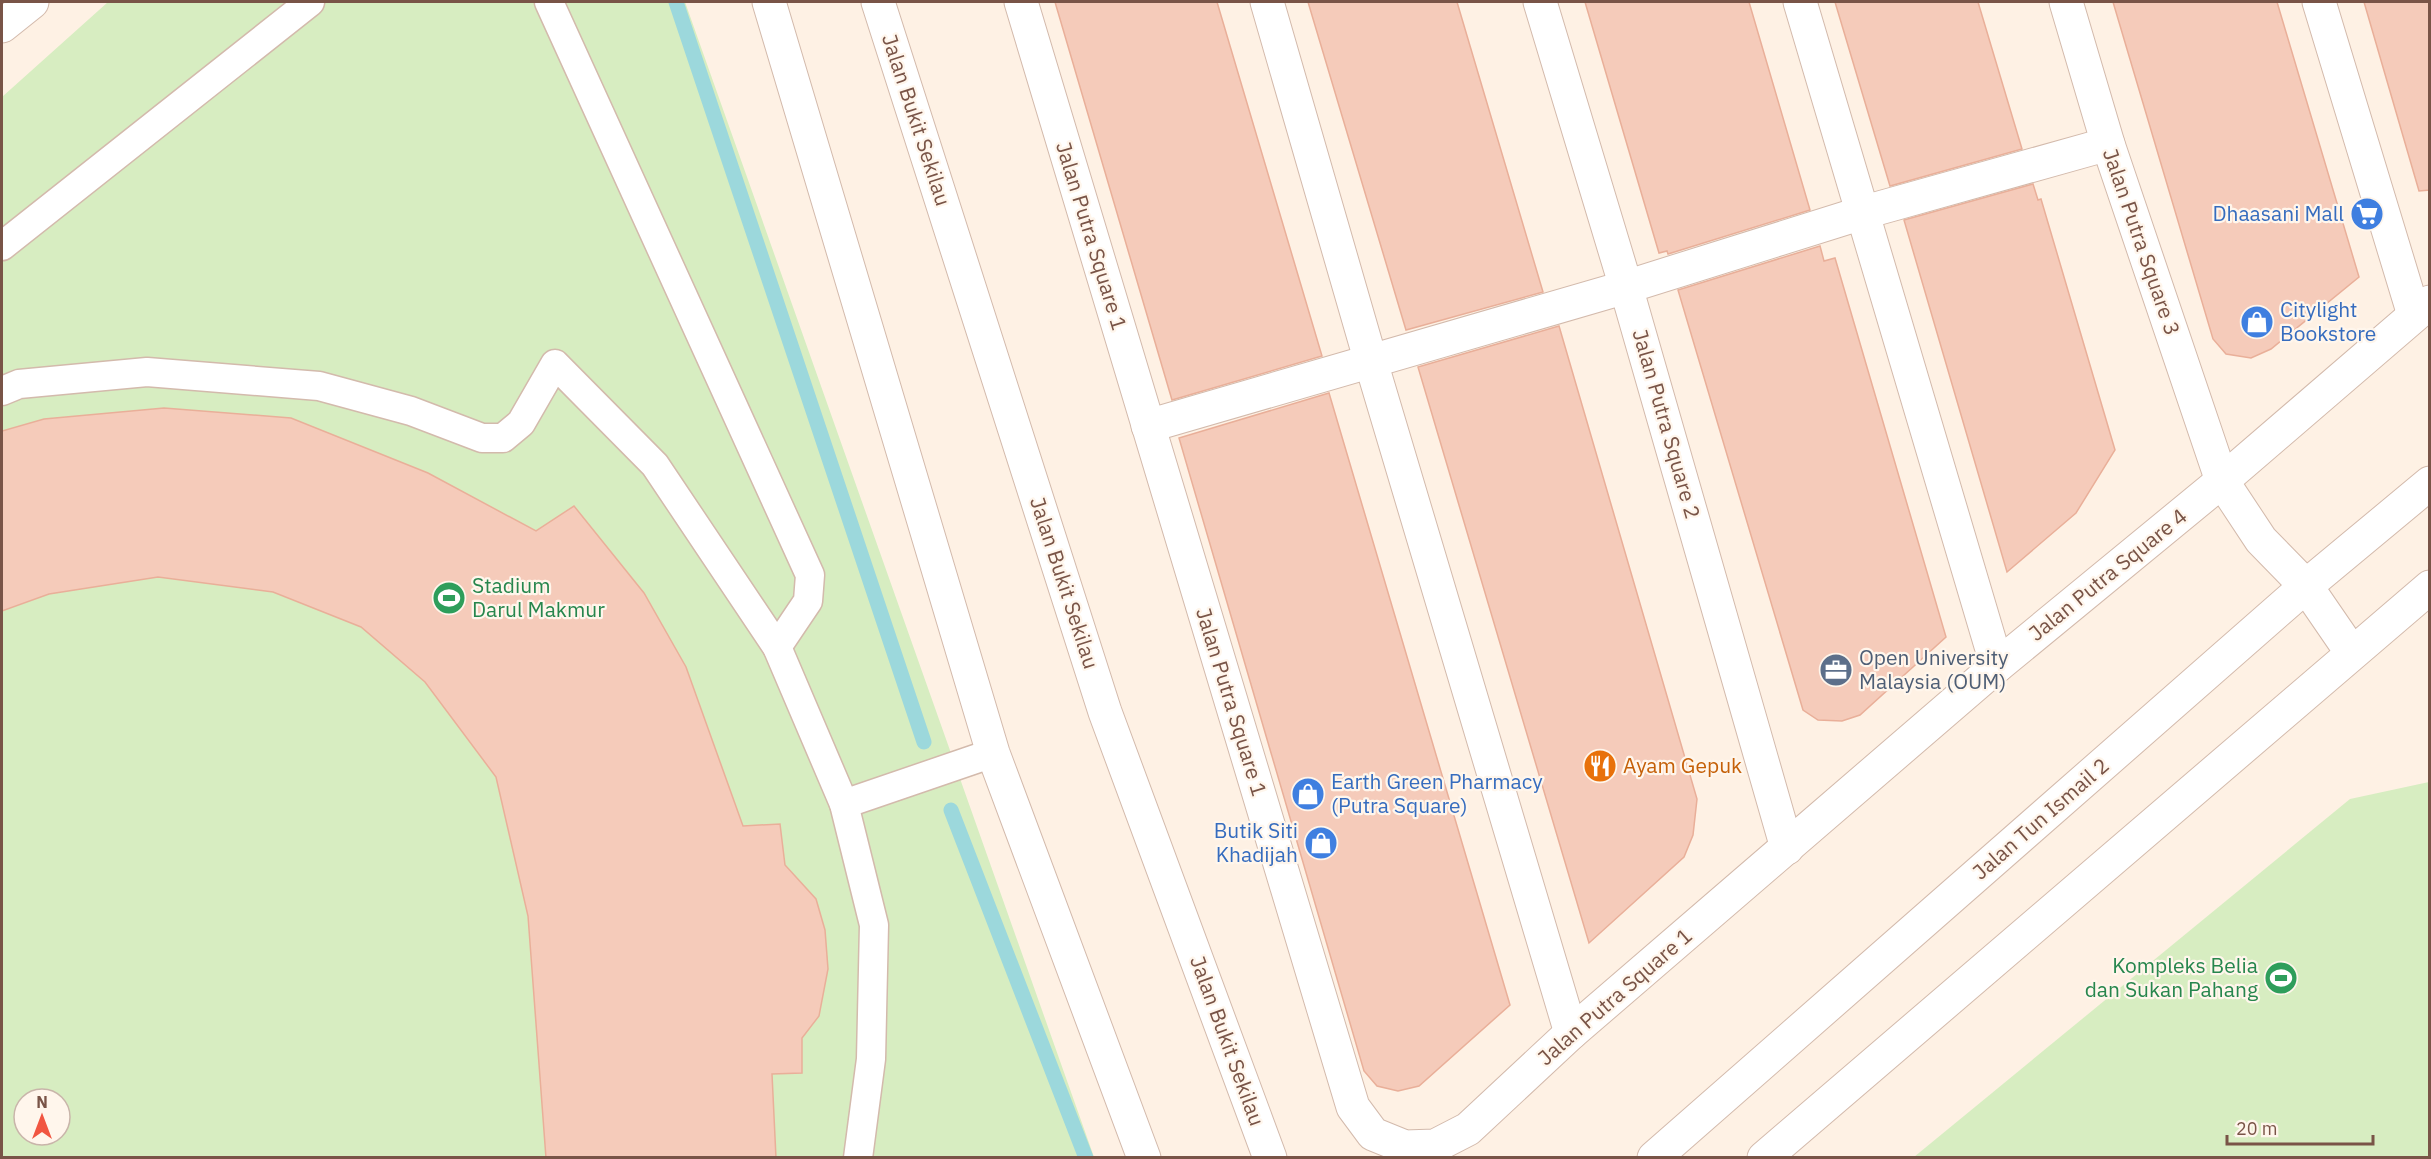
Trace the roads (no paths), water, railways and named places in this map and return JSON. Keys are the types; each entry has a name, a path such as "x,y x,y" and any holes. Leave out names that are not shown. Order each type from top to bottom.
{"street":[{"path":"2,26 32,2"},
{"path":"770,2 993,753 1144,1158"},
{"name":"Jalan Bukit Sekilau","path":"878,2 1105,712 1270,1158"},
{"name":"Jalan Putra Square 1","path":"1020,2 1353,1107 1373,1134 1405,1147 1435,1146 1468,1129 1570,1034 1787,849"},
{"path":"1267,2 1570,1034"},
{"name":"Jalan Putra Square 2","path":"1540,2 1626,287 1787,849"},
{"path":"1800,2 1997,666"},
{"name":"Jalan Putra Square 3","path":"2066,2 2108,144 2222,481 2261,540 2306,586 2352,653"},
{"path":"2319,2 2422,308"},
{"path":"1148,426 1626,287 1864,212 2108,144"},
{"name":"Jalan Putra Square 4","path":"1787,849 1997,666 2222,481 2422,308"},
{"name":"Jalan Tun Ismail 2","path":"1654,1158 2306,586 2430,483"},
{"path":"1764,1158 2430,587"}],"lane":[{"path":"2,246 310,2"},
{"path":"549,2 810,575 808,601 777,647"},
{"path":"2,391 19,384 147,372 319,386 411,411 482,438 503,438 520,423 555,364 655,465 777,647 844,804 874,925 871,1059 858,1158"},
{"path":"844,804 993,753"}],"waterway":[{"path":"676,2 924,742"},
{"path":"951,810 1086,1158"}],"place":[{"name":"Dhaasani Mall","path":"2367,214"},
{"name":"Citylight Bookstore","path":"2257,322"},
{"name":"Stadium Darul Makmur","path":"449,598"},
{"name":"Open University Malaysia (OUM)","path":"1836,670"},
{"name":"Ayam Gepuk","path":"1600,766"},
{"name":"Earth Green Pharmacy (Putra Square)","path":"1308,794"},
{"name":"Butik Siti Khadijah","path":"1321,843"},
{"name":"Kompleks Belia dan Sukan Pahang","path":"2281,978"}]}
